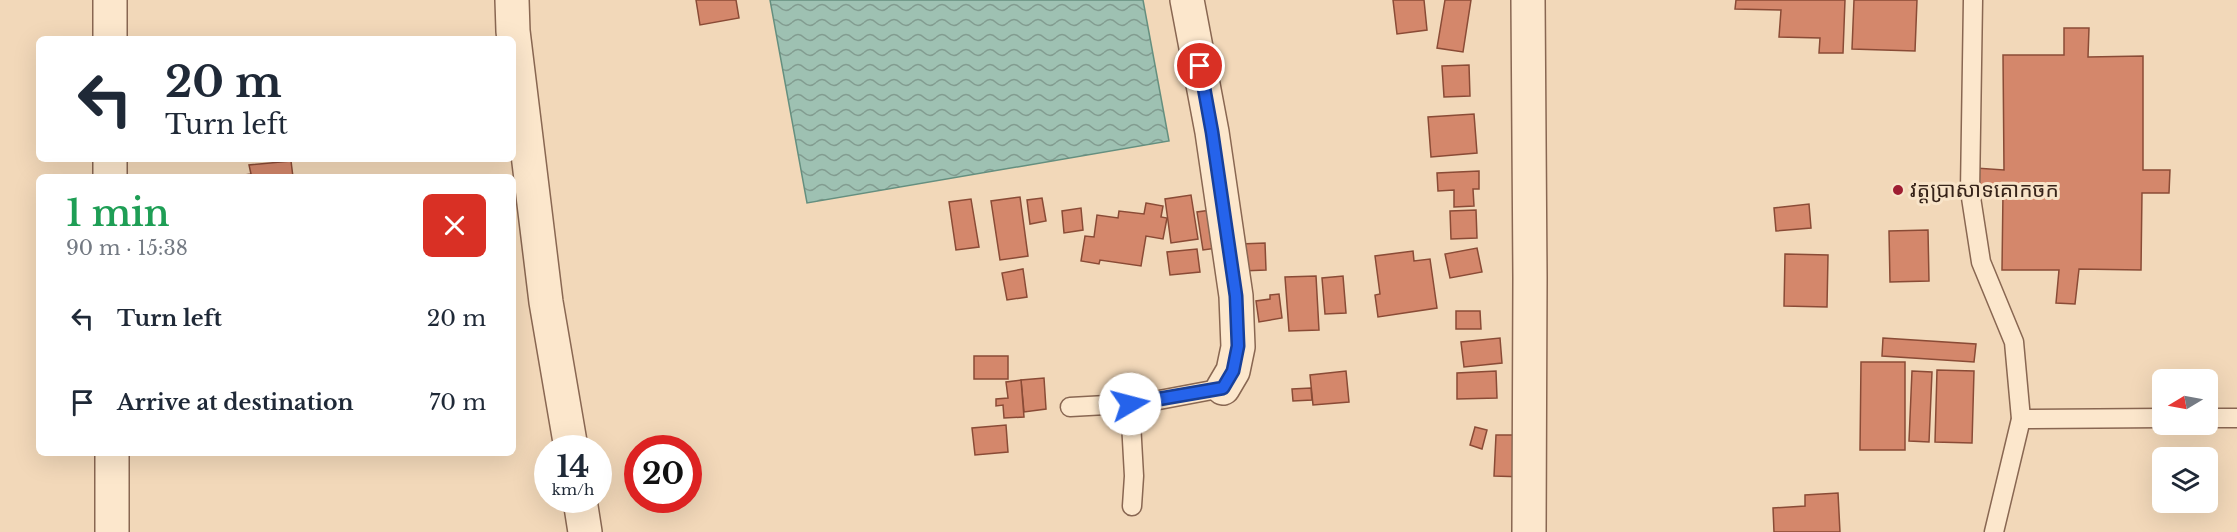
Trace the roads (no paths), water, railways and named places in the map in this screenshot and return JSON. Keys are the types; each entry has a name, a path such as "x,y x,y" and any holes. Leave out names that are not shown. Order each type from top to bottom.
{"street":[{"path":"110,0 110,36"},
{"path":"512,0 514,36"},
{"path":"1187,0 1212,132 1236,296 1238,346 1233,371 1223,388"},
{"path":"1528,0 1529,532"},
{"path":"516,56 546,302 569,435"},
{"path":"112,456 112,532"},
{"path":"582,513 585,532"}],"lane":[{"path":"1973,0 1970,191 1981,262 2014,342 2021,419 1994,532"},
{"path":"1070,407 1130,404 1223,388"},
{"path":"1130,404 1134,476 1132,506"},
{"path":"2021,419 2152,418"},
{"path":"2218,418 2237,418"}],"water":[{"path":"770,0 1143,0 1169,141 807,203"}],"place":[{"name":"វត្តប្រាសាទគោកចក","path":"1898,190"}]}
